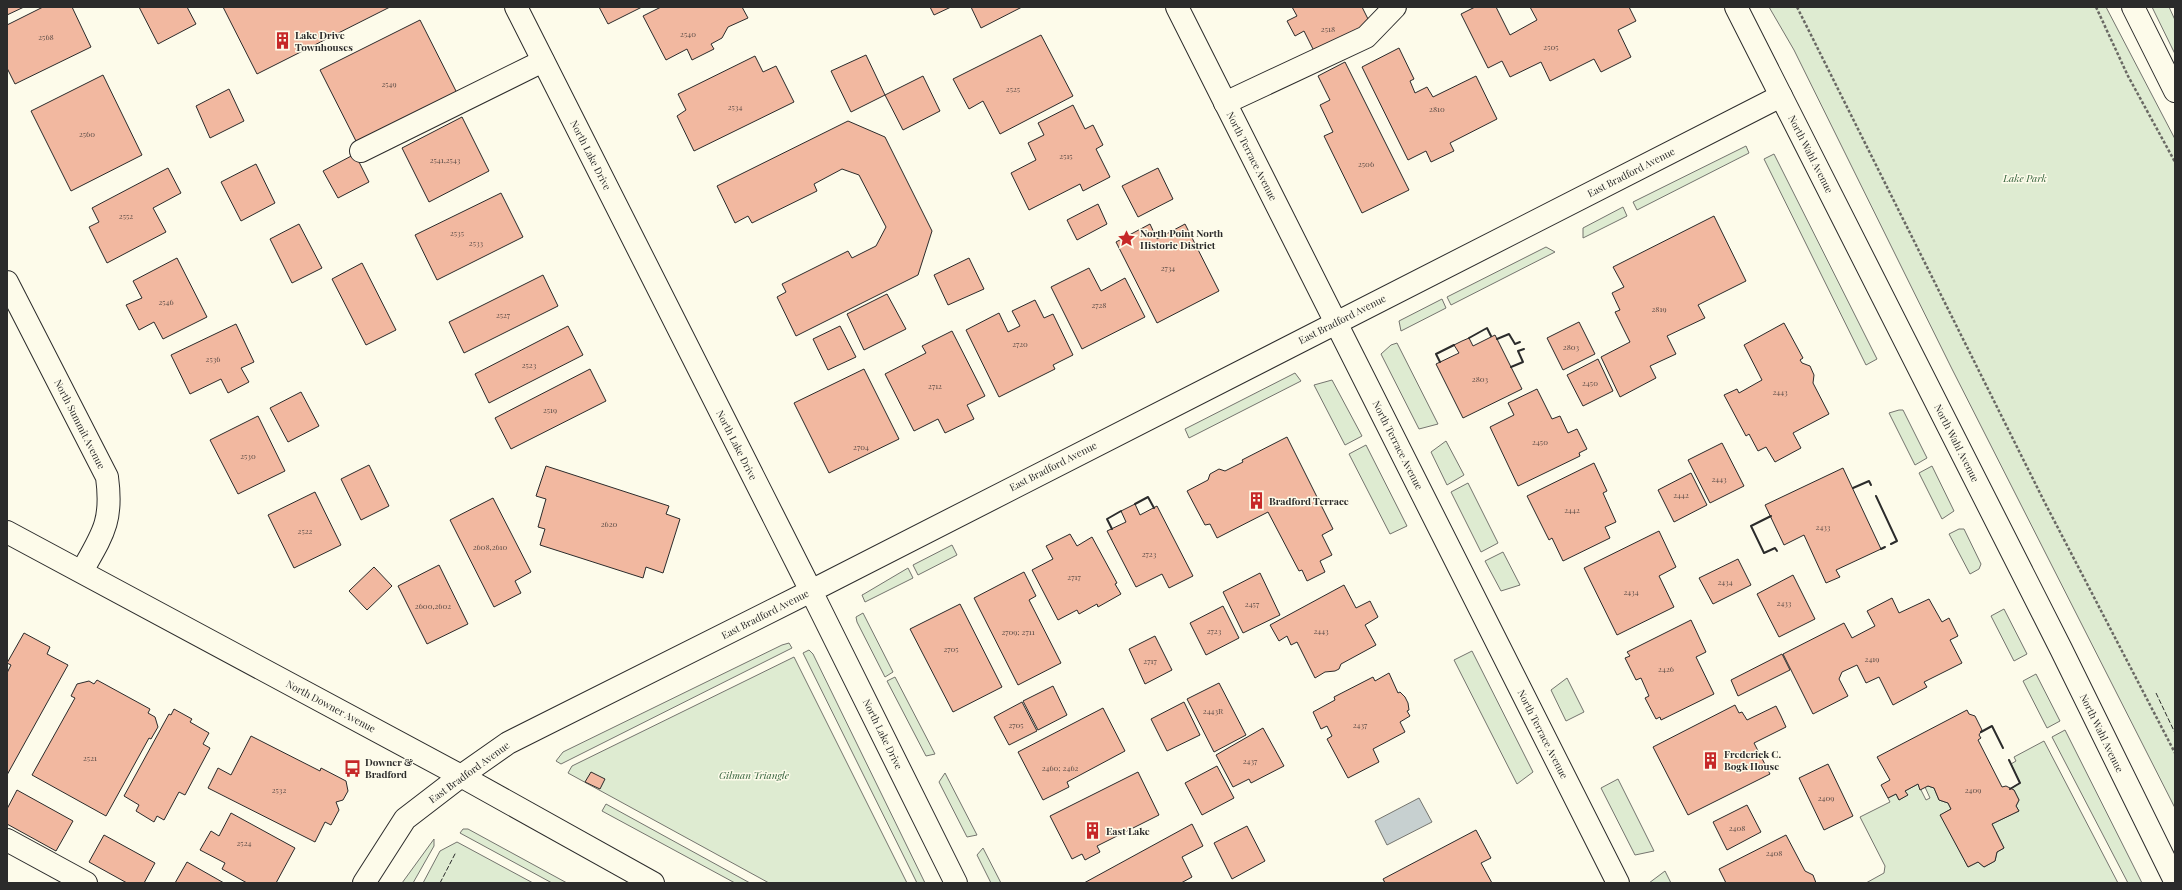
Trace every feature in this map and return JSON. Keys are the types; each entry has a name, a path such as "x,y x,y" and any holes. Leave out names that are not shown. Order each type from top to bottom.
{"street":[{"name":"North Lake Drive","path":"516,7 811,591 956,883"},
{"name":"North Terrace Avenue","path":"1177,7 1618,883"},
{"path":"1225,103 1366,37 1394,7"},
{"name":"North Wahl Avenue","path":"1736,7 2061,649 2175,881"},
{"path":"2133,7 2175,90"},
{"path":"361,152 543,61"},
{"name":"East Bradford Avenue","path":"364,883 405,819 461,776 508,743 811,591 1781,96"},
{"name":"North Summit Avenue","path":"7,282 107,477 110,505 107,523 82,572"},
{"name":"North Downer Avenue","path":"7,532 461,776 653,883"},
{"path":"7,840 86,883"}],"path":[{"path":"1797,7 2045,502 2175,754"},
{"path":"2096,7 2128,76 2175,162"}],"green space":[{"name":"Lake Park","path":"1769,7 2106,7 2175,139 2175,808 1952,369 1794,50"},
{"path":"2152,7 2169,7 2175,20 2175,54"},
{"path":"1746,146 1749,153 1637,210 1633,202"},
{"path":"1774,154 1877,359 1866,365 1764,159"},
{"path":"1623,207 1627,216 1583,238 1583,228"},
{"path":"1546,247 1555,252 1451,305 1447,297"},
{"path":"1442,299 1446,308 1401,331 1399,321"},
{"path":"1397,343 1438,424 1419,429 1381,354 1391,345"},
{"path":"1295,373 1301,381 1189,438 1185,429"},
{"path":"1332,380 1362,436 1345,445 1314,385"},
{"path":"1903,410 1927,458 1915,465 1889,413"},
{"path":"1446,441 1464,475 1447,485 1431,452"},
{"path":"1366,445 1407,526 1390,534 1349,454"},
{"path":"1932,466 1954,511 1942,519 1919,473"},
{"path":"1468,483 1498,543 1481,552 1451,492"},
{"path":"1959,529 1964,529 1981,564 1979,569 1970,574 1949,534"},
{"path":"952,545 957,555 918,575 913,565"},
{"path":"1503,552 1520,585 1501,591 1485,561"},
{"path":"908,568 913,578 865,602 862,595"},
{"path":"2004,609 2027,654 2014,661 1991,616"},
{"path":"863,613 893,672 885,677 857,622 856,617"},
{"path":"789,643 792,648 561,764 556,761 563,752 782,645"},
{"path":"809,650 813,654 925,883 917,883 803,653"},
{"path":"1472,651 1533,772 1517,784 1454,660"},
{"name":"Gilman Triangle","path":"794,657 907,883 769,883 568,773 572,766"},
{"path":"2036,674 2060,721 2047,728 2023,681"},
{"path":"895,677 935,754 926,756 887,681"},
{"path":"1567,678 1584,712 1566,721 1551,690"},
{"path":"2065,730 2142,883 2128,883 2052,737"},
{"path":"2044,741 2118,883 1866,883 1884,873 1885,866 1860,817 1890,802 1888,798 1896,794 1899,800 1907,795 1905,791 1918,784 1926,800 1930,798 1925,787 1928,786 1934,788 1939,800 1948,803 1951,809 1941,815 1968,867 1978,862 1984,867 1995,861 1997,852 2004,848 1992,824 2019,811 2016,806 2019,800 2014,790 2010,789 2020,783 2011,764 2016,761 2014,757"},
{"path":"945,773 977,835 967,837 939,782"},
{"path":"1618,779 1654,851 1635,855 1601,788"},
{"path":"606,804 750,883 735,883 602,811"},
{"path":"463,829 468,829 567,883 552,883 460,833"},
{"path":"434,839 434,846 413,883 402,883"},
{"path":"457,842 533,883 423,883 440,851"},
{"path":"983,848 1001,883 991,883 977,855"},
{"path":"1665,871 1671,883 1649,883"}],"shaded area":[{"path":"1419,798 1432,822 1387,845 1375,821"}],"building":[{"path":"7,7 24,7 7,15"},
{"path":"43,7 72,7 91,47 15,84 7,68 7,25"},
{"path":"139,7 187,7 196,24 158,44"},
{"name":"Lake Drive Townhouses","path":"223,7 390,7 257,74"},
{"path":"599,7 642,7 608,24"},
{"path":"661,7 742,7 748,18 728,27 722,38 711,44 714,49 692,60 687,49 666,60 643,16"},
{"path":"930,7 951,7 934,15"},
{"path":"971,7 1022,7 981,28"},
{"path":"1292,7 1362,7 1371,25 1315,53 1304,31 1295,36 1287,21 1297,16"},
{"path":"1475,7 1496,7 1510,35 1537,20 1530,7 1629,7 1636,21 1618,30 1631,57 1601,72 1594,59 1550,81 1541,62 1510,77 1502,61 1488,68 1461,14"},
{"path":"420,20 458,95 358,145 320,70"},
{"path":"1041,35 1073,96 1000,134 983,101 969,109 953,79"},
{"path":"1399,48 1414,79 1410,81 1415,93 1427,87 1433,97 1476,76 1497,119 1450,143 1454,151 1431,162 1426,151 1408,160 1362,67"},
{"path":"866,55 885,95 851,112 831,71"},
{"path":"755,56 763,72 776,66 794,102 694,151 677,116 686,110 678,94"},
{"path":"1345,62 1409,190 1362,213 1324,136 1333,132 1320,105 1330,100 1318,76"},
{"path":"103,75 142,155 71,191 31,111"},
{"path":"923,76 940,111 903,130 885,95"},
{"path":"229,89 244,121 210,138 196,106"},
{"path":"1073,105 1085,129 1093,125 1103,145 1096,149 1110,177 1083,191 1080,184 1029,210 1011,173 1036,160 1028,143 1044,135 1038,123"},
{"path":"462,117 489,171 429,202 402,148"},
{"path":"848,121 885,137 932,231 918,275 796,336 777,297 786,292 782,284 848,251 852,258 876,246 886,227 859,175 842,169 814,184 817,191 752,223 748,216 735,223 717,186"},
{"path":"355,154 369,182 338,198 323,171"},
{"path":"256,164 275,203 241,221 221,182"},
{"path":"168,168 181,193 153,208 166,232 107,263 89,227 99,222 92,208"},
{"path":"1158,168 1173,199 1138,217 1122,186"},
{"path":"501,193 523,237 437,280 415,235"},
{"path":"1098,204 1107,224 1077,240 1067,220"},
{"path":"1714,216 1746,281 1698,305 1705,318 1667,336 1676,354 1650,366 1656,378 1620,397 1601,357 1630,342 1615,312 1620,310 1612,293 1624,287 1613,267"},
{"path":"299,224 322,268 292,283 270,239"},
{"path":"1150,224 1157,239 1185,224 1219,291 1157,323 1116,242"},
{"path":"177,258 207,317 163,339 154,322 139,330 126,305 142,298 133,281"},
{"path":"969,258 984,289 948,305 934,275"},
{"path":"362,263 396,330 366,345 332,279"},
{"path":"1089,268 1101,291 1125,278 1145,317 1082,349 1051,287"},
{"path":"543,275 558,306 464,353 449,322"},
{"path":"887,294 906,329 864,350 847,314"},
{"path":"1035,300 1044,318 1053,314 1073,355 1053,365 1055,369 999,397 966,330 999,313 1008,332 1020,326 1012,311"},
{"path":"1579,322 1595,354 1563,370 1547,338"},
{"path":"1784,323 1803,358 1800,360 1802,363 1810,366 1814,375 1813,383 1829,414 1793,433 1801,448 1775,462 1766,447 1758,451 1749,434 1746,436 1724,395 1737,389 1739,393 1762,380 1744,345"},
{"path":"236,324 254,362 241,368 249,382 228,393 221,379 190,394 171,355"},
{"path":"568,326 583,355 489,403 475,374"},
{"path":"840,326 856,357 828,370 813,339"},
{"path":"952,331 985,396 967,405 974,419 945,433 938,419 914,431 885,374 926,353 922,346"},
{"path":"1495,335 1522,389 1463,418 1436,364 1459,353 1454,345 1462,341 1469,338 1473,346"},
{"path":"1598,359 1613,391 1583,406 1567,375"},
{"path":"590,369 606,401 511,449 495,418"},
{"path":"864,369 899,439 829,473 794,403"},
{"path":"1537,389 1552,419 1560,416 1568,433 1577,429 1587,449 1579,453 1580,456 1518,486 1490,427 1514,415 1508,403"},
{"path":"301,392 319,426 288,442 270,408"},
{"path":"258,416 285,471 238,494 210,440"},
{"name":"Bradford Terrace","path":"1287,437 1333,529 1322,535 1332,555 1320,561 1325,572 1307,581 1302,570 1299,571 1268,512 1217,538 1210,524 1205,525 1187,491 1208,480 1210,474 1219,469 1225,471 1243,462 1242,460"},
{"path":"1722,443 1744,486 1710,503 1688,460"},
{"path":"1594,463 1607,491 1603,493 1616,522 1605,527 1610,538 1563,561 1552,538 1549,540 1527,496"},
{"path":"369,465 389,506 361,520 341,479"},
{"path":"546,466 669,506 666,514 680,519 663,573 646,567 643,578 540,545 545,529 538,527 546,499 536,496"},
{"path":"1843,468 1881,549 1836,570 1840,577 1826,583 1804,535 1784,545 1765,505"},
{"path":"1691,473 1707,505 1674,522 1658,490"},
{"path":"315,492 341,545 294,568 268,515"},
{"path":"493,498 531,572 515,581 521,593 494,607 450,520"},
{"path":"1135,504 1140,515 1157,506 1193,576 1169,588 1162,574 1136,587 1107,531 1126,522 1121,511"},
{"path":"1659,531 1676,567 1659,576 1674,607 1617,635 1584,568"},
{"path":"1070,534 1077,546 1092,537 1117,583 1115,584 1121,594 1098,607 1097,604 1079,614 1077,610 1058,620 1032,570 1053,559 1046,546"},
{"path":"1738,559 1751,585 1713,604 1699,578"},
{"path":"439,565 468,624 427,644 398,586"},
{"path":"374,567 392,586 367,610 349,591"},
{"path":"1024,572 1036,596 1029,600 1061,663 1018,685 974,598"},
{"path":"1260,573 1280,615 1243,633 1223,592"},
{"path":"1793,575 1815,619 1779,637 1757,594"},
{"path":"1344,585 1356,608 1370,601 1378,617 1365,625 1376,645 1341,664 1339,669 1325,672 1315,678 1297,642 1291,645 1287,636 1279,641 1270,625"},
{"path":"1892,598 1899,613 1929,599 1942,622 1949,618 1958,636 1950,640 1962,663 1924,682 1927,687 1893,705 1879,677 1866,683 1857,665 1842,672 1839,679 1848,696 1813,714 1783,654 1844,623 1852,638 1875,626 1867,611"},
{"path":"960,604 1002,687 953,712 910,629"},
{"path":"1223,606 1239,638 1206,655 1190,623"},
{"path":"1691,620 1706,652 1696,657 1714,694 1661,720 1660,717 1656,719 1645,698 1649,696 1641,678 1636,680 1625,658 1630,656 1627,652"},
{"path":"24,633 50,647 47,654 68,665 7,775 7,673 11,665 7,663"},
{"path":"1155,636 1172,670 1145,684 1129,649"},
{"path":"1782,654 1790,670 1738,696 1731,680"},
{"path":"1389,673 1398,693 1400,692 1405,697 1408,703 1409,710 1407,711 1410,716 1400,722 1405,732 1373,749 1379,762 1348,778 1327,739 1332,736 1327,726 1321,729 1313,712 1335,700 1334,697 1373,677 1375,681"},
{"path":"97,680 150,709 148,713 155,717 158,727 151,739 149,738 106,816 32,775 75,698 71,696 77,684 89,681 94,684"},
{"path":"1219,683 1246,735 1214,752 1187,699"},
{"path":"1053,686 1067,715 1038,730 1023,701"},
{"path":"1022,702 1037,731 1009,745 994,717"},
{"path":"1184,702 1200,735 1167,751 1151,719"},
{"name":"Frederick C. Bogk House","path":"1735,705 1739,713 1742,712 1747,720 1776,706 1786,727 1754,743 1770,774 1688,815 1653,747"},
{"path":"1103,708 1125,751 1067,782 1069,787 1043,800 1018,752"},
{"path":"174,709 192,719 190,722 209,733 203,744 210,748 185,795 179,792 164,820 157,816 154,822 136,811 139,805 124,796 169,714 171,715"},
{"path":"1967,710 1969,714 1975,716 1982,730 1979,735 1981,738 1978,740 2002,787 2006,786 2014,790 2019,800 2016,806 2019,811 1992,824 2004,848 1997,852 1995,861 1984,867 1978,862 1968,867 1940,815 1951,809 1948,803 1939,800 1934,788 1928,786 1920,790 1918,784 1905,791 1908,795 1899,800 1896,794 1888,798 1881,785 1890,780 1877,757"},
{"path":"1263,728 1284,766 1251,783 1249,779 1233,787 1216,755"},
{"path":"251,736 320,771 321,768 346,781 348,791 343,800 336,802 339,810 331,825 325,822 315,842 208,788 218,768 231,775"},
{"path":"1828,764 1853,816 1824,830 1799,778"},
{"path":"1217,766 1234,798 1202,815 1185,783"},
{"path":"591,772 605,779 600,789 585,782"},
{"name":"East Lake","path":"1138,772 1159,815 1097,846 1100,852 1085,860 1082,854 1072,859 1050,816"},
{"path":"17,790 73,821 56,851 7,824 7,809"},
{"path":"1747,805 1761,832 1727,850 1713,822"},
{"path":"231,813 295,848 276,883 247,883 222,869 225,863 200,850 211,831 219,836"},
{"path":"1192,824 1203,846 1182,857 1192,877 1181,883 1084,883"},
{"path":"1247,826 1265,861 1232,879 1214,843"},
{"path":"1476,830 1491,858 1481,863 1492,883 1385,883 1383,879"},
{"path":"104,835 155,863 144,883 127,883 89,862"},
{"path":"1786,835 1805,871 1813,875 1816,883 1726,883 1719,869"},
{"path":"187,862 224,883 175,883"}],"fence":[{"path":"2156,693 2175,733"},
{"path":"440,883 456,852"}],"wall":[{"path":"1469,338 1487,328 1491,336"},
{"path":"1497,339 1509,334 1515,344 1520,342"},
{"path":"1440,362 1436,354 1454,345"},
{"path":"1511,367 1523,362 1518,351 1524,349"},
{"path":"1853,488 1869,481 1871,485"},
{"path":"1876,496 1897,541 1891,544"},
{"path":"1135,504 1148,497 1154,508"},
{"path":"1112,529 1107,519 1121,511"},
{"path":"1771,516 1751,526 1764,553 1775,548 1777,551"},
{"path":"1881,549 1885,547"},
{"path":"1981,732 1992,726 2003,748"},
{"path":"2009,760 2020,783 2010,789"}],"place":[{"name":"Lake Drive Townhouses","path":"282,41"},
{"name":"North Point North Historic District","path":"1127,239"},
{"name":"Bradford Terrace","path":"1256,501"},
{"name":"Frederick C. Bogk House","path":"1711,760"},
{"name":"Downer & Bradford","path":"352,768"},
{"name":"East Lake","path":"1093,831"}]}
